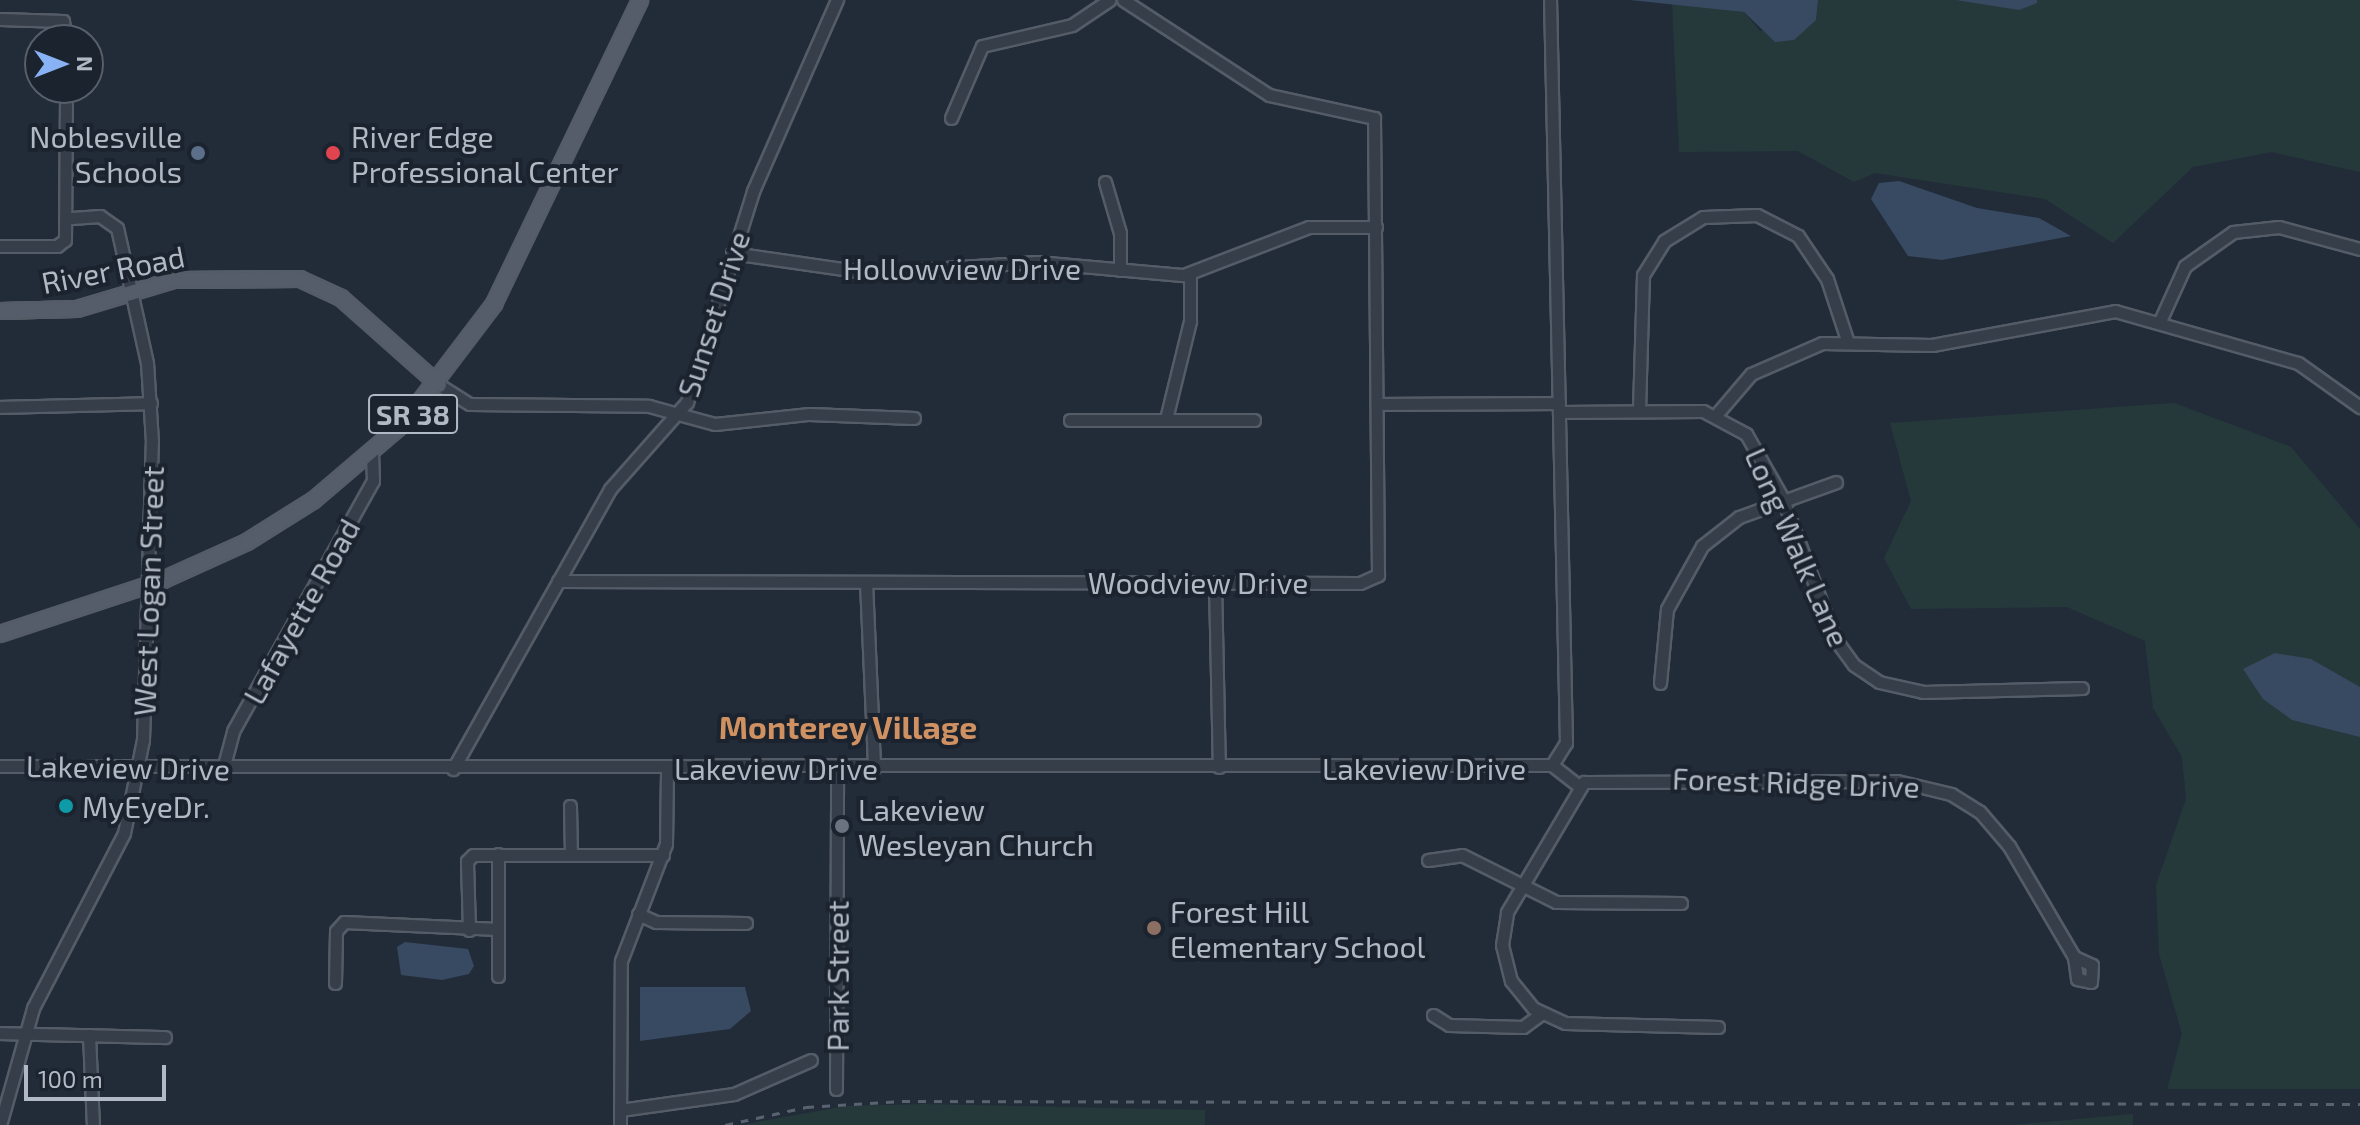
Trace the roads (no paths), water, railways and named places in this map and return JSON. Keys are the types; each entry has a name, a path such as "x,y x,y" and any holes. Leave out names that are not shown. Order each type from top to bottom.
{"main road":[{"name":"SR 38","path":"0,634 144,587 247,542 372,454 439,385 505,285 640,0"},
{"name":"River Road","path":"0,311 77,309 195,278 300,279 341,298 439,385"}],"street":[{"name":"Sunset Drive","path":"453,769 610,489 679,415 774,137 837,0"},
{"path":"951,118 982,46 1072,25 1109,0"},
{"name":"Woodview Drive","path":"558,581 1360,583 1378,575 1380,404 1374,118 1269,95 1123,0"},
{"name":"Lakeview Drive","path":"1550,0 1566,743 1552,765"},
{"path":"0,19 63,21 63,24"},
{"path":"0,246 64,243 68,218 66,104"},
{"path":"1105,182 1120,233 1120,270"},
{"path":"1639,410 1643,275 1664,241 1703,217 1757,215 1798,236 1827,279 1847,340"},
{"name":"West Logan Street","path":"0,1125 24,1034 117,852 139,768 151,403 133,293 109,219 68,218"},
{"name":"Hollowview Drive","path":"732,253 870,273 1037,262 1190,274 1309,227 1376,227"},
{"path":"2160,321 2185,266 2233,232 2279,227 2360,249"},
{"path":"1166,419 1190,321 1190,274"},
{"path":"1380,404 1639,410 1716,415 1751,374 1847,340 1932,345 2103,311 2160,321 2308,367 2360,407"},
{"path":"439,385 470,404 633,405 728,425 794,414 914,418"},
{"path":"0,407 151,403"},
{"name":"Long Walk Lane","path":"1716,415 1756,444 1782,497 1835,639 1865,674 1923,692 2082,688"},
{"path":"1070,420 1254,420"},
{"name":"Lafayette Road","path":"223,769 233,731 373,481 372,454"},
{"path":"1660,683 1667,609 1688,563 1720,528 1782,497 1836,482"},
{"path":"866,582 874,768"},
{"path":"1215,582 1219,767"},
{"name":"Lakeview Drive","path":"0,766 453,769 1552,765 1580,787"},
{"path":"620,1125 621,961 663,855 671,810 667,768"},
{"name":"Park Street","path":"836,1089 837,768"},
{"name":"Forest Ridge Drive","path":"1580,787 1588,780 1646,777 1932,787 1966,802 2000,834 2074,957"},
{"path":"1580,787 1520,885 1502,945 1511,981 1541,1014 1577,1026 1718,1027"},
{"path":"570,806 571,853"},
{"path":"469,930 469,857 571,853 663,855"},
{"path":"498,854 498,976"},
{"path":"1428,860 1462,855 1556,902 1681,903"},
{"path":"638,914 656,922 746,923"},
{"path":"335,983 336,931 344,922 498,929"},
{"path":"1433,1015 1449,1025 1523,1027 1541,1014"},
{"path":"0,1033 165,1037"},
{"path":"89,1035 93,1125"},
{"path":"620,1110 734,1094 811,1060"}],"water":[{"path":"1630,0 1818,0 1816,20 1794,40 1775,42 1744,12"},
{"path":"1956,0 2037,0 2037,3 2019,10"},
{"path":"1899,181 1977,208 2039,218 2071,236 1942,260 1908,256 1871,199 1879,183"},
{"path":"2275,653 2311,659 2360,687 2360,737 2292,720 2263,699 2243,669"},
{"path":"405,942 468,949 474,966 469,974 442,980 401,975 397,947"},
{"path":"640,987 745,987 751,1011 730,1029 640,1041"}],"railway":[{"path":"725,1125 806,1107 902,1101 2360,1104"}],"place":[{"name":"Noblesville Schools","path":"198,153"},
{"name":"River Edge Professional Center","path":"333,153"},
{"name":"MyEyeDr.","path":"66,806"},
{"name":"Lakeview Wesleyan Church","path":"842,826"},
{"name":"Forest Hill Elementary School","path":"1154,928"}],"district":[{"name":"Monterey Village","path":"848,726"}]}
